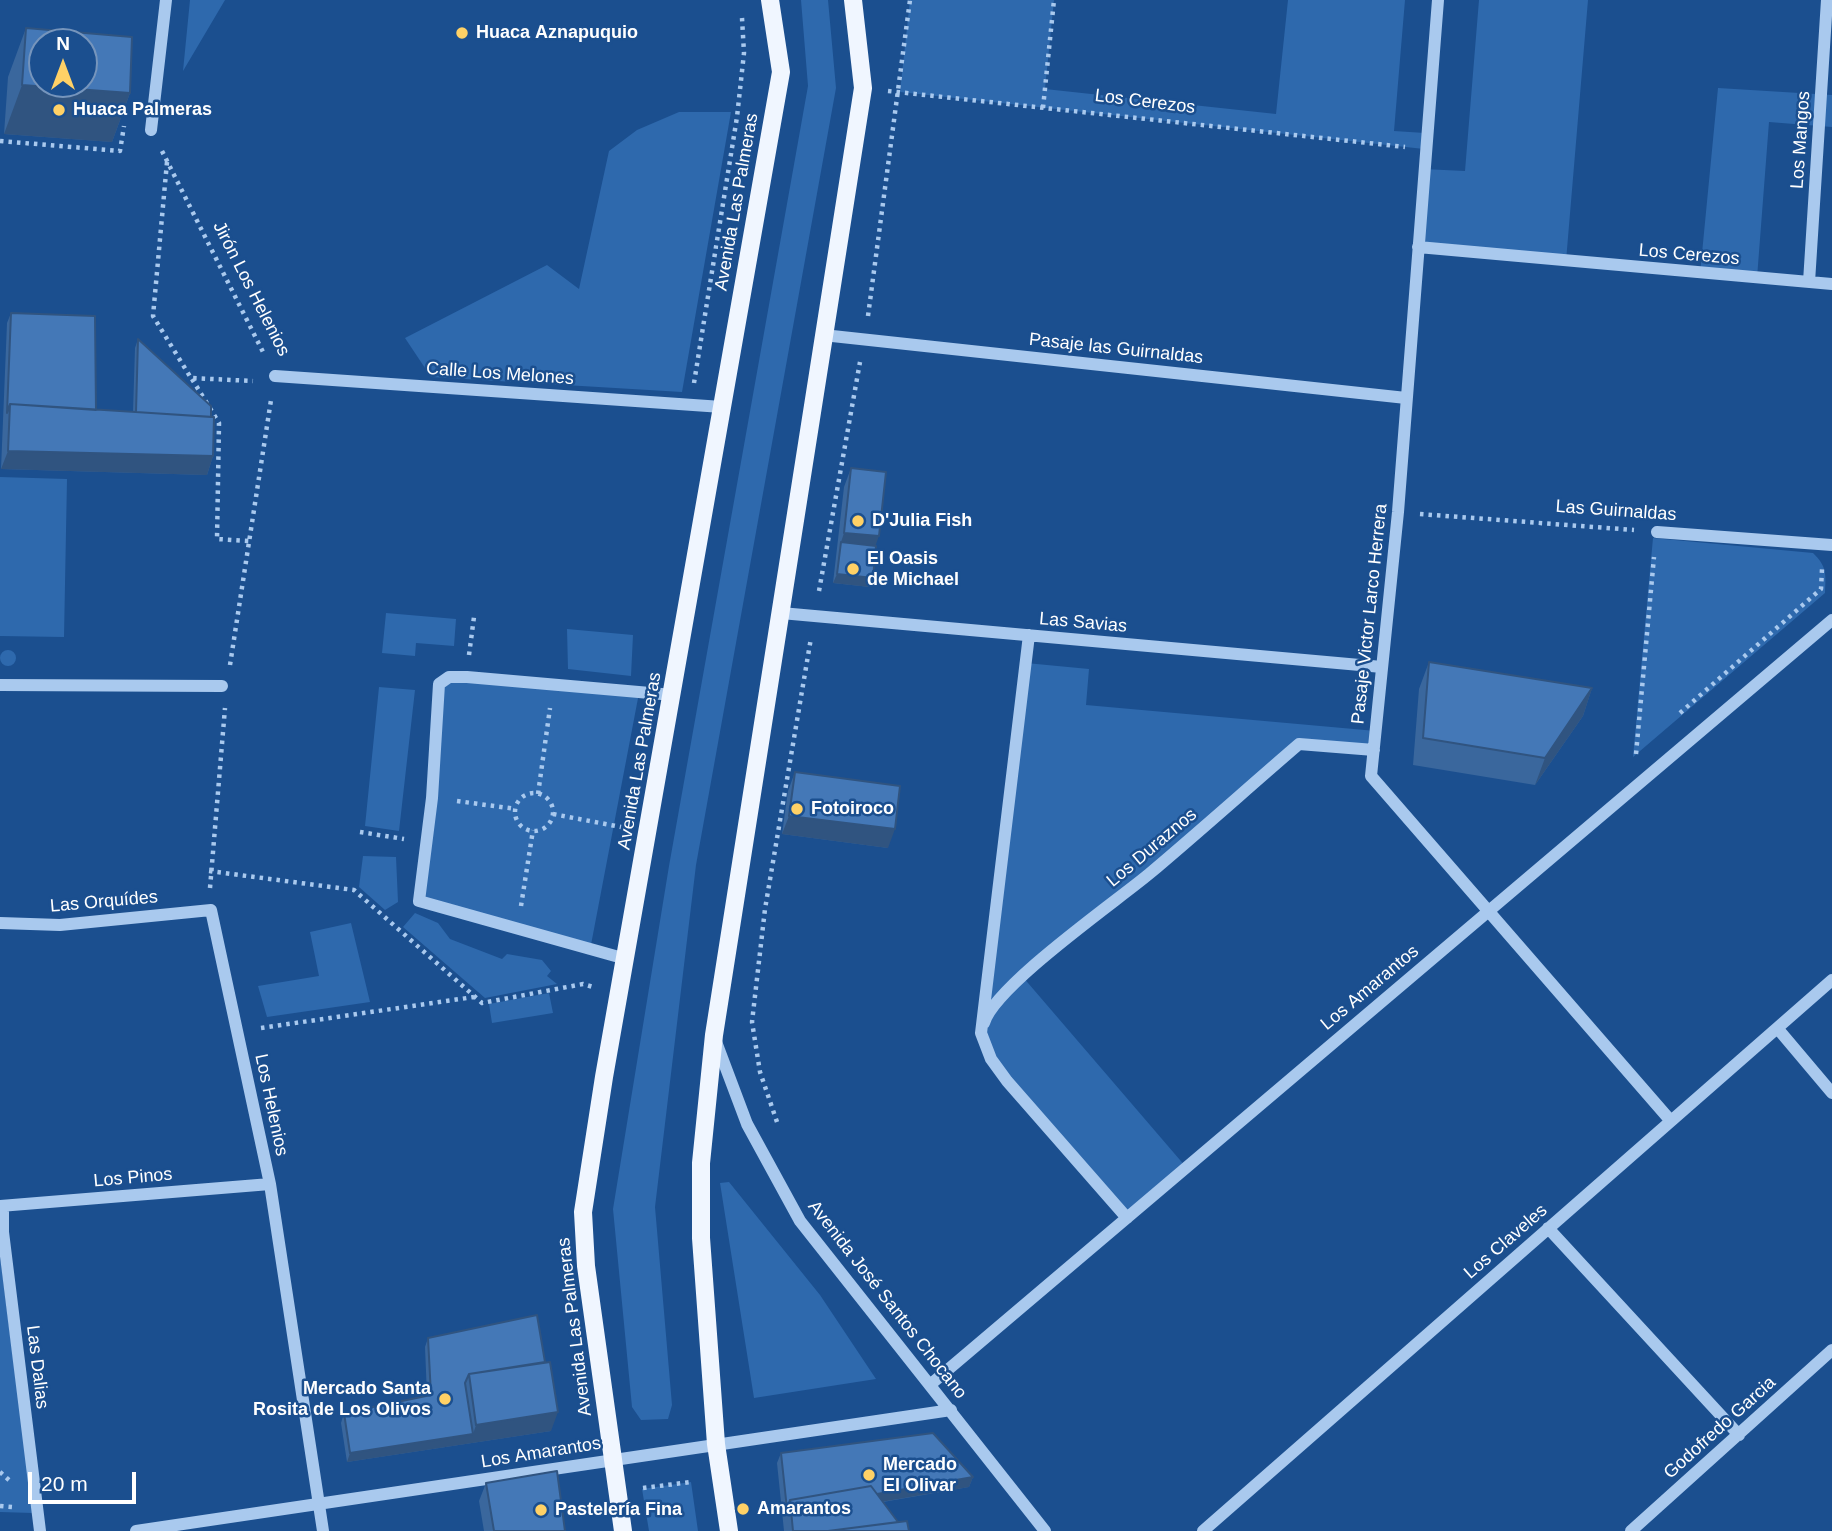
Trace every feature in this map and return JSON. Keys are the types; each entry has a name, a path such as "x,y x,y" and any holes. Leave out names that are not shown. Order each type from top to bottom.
{"main road":[{"name":"Avenida Las Palmeras","path":"623,1531 588,1280 583,1212 604,1077 621,993 781,72 770,0"},
{"path":"729,1531 716,1444 701,1238 701,1163 713,1035 863,88 853,0"}],"street":[{"path":"151,130 166,0"},
{"name":"Pasaje Victor Larco Herrera","path":"1438,0 1424,149 1398,512 1371,776 1670,1120"},
{"name":"Los Mangos","path":"1809,282 1827,0"},
{"name":"Los Cerezos","path":"1418,247 1832,284"},
{"name":"Pasaje las Guirnaldas","path":"823,335 1406,398"},
{"name":"Calle Los Melones","path":"274,379 722,407"},
{"name":"Las Guirnaldas","path":"1657,532 1832,545"},
{"name":"Las Savias","path":"781,612 1382,667"},
{"name":"Los Amarantos","path":"930,1384 1832,620"},
{"path":"1029,635 981,1034 991,1059 1007,1081 1127,1218"},
{"path":"626,959 517,931 419,901 432,798 439,684 449,677 467,677 673,695"},
{"path":"0,685 224,692"},
{"name":"Los Duraznos","path":"981,1034 992,1005 1013,984 1149,874 1299,744 1374,750"},
{"name":"Las Orquídes","path":"0,923 60,925 211,909"},
{"name":"Los Helenios","path":"211,909 270,1184 323,1531"},
{"name":"Los Claveles","path":"1203,1531 1832,980"},
{"path":"1778,1029 1832,1093"},
{"name":"Avenida José Santos Chocano","path":"713,1035 747,1124 800,1221 1045,1531"},
{"name":"Los Pinos","path":"1,1207 270,1184"},
{"name":"Las Dalias","path":"1,1207 40,1531"},
{"path":"1548,1228 1739,1435"},
{"name":"Godofredo Garcia","path":"1630,1531 1832,1350"},
{"name":"Los Amarantos","path":"136,1531 951,1410"}],"path":[{"path":"762,1152 784,1144 760,1072 752,1021 765,909 814,615 864,340 900,92 909,0"},
{"path":"1043,108 1054,0"},
{"path":"691,405 737,117 744,53 742,7"},
{"name":"Los Cerezos","path":"863,88 1424,149"},
{"path":"0,141 120,151 124,124"},
{"name":"Jirón Los Helenios","path":"151,130 274,379 229,673"},
{"path":"167,162 153,316 219,423 216,539 249,541"},
{"path":"191,378 274,379"},
{"name":"Las Guirnaldas","path":"1398,512 1657,532"},
{"path":"1633,788 1657,532"},
{"path":"1678,715 1821,589 1821,568 1814,560"},
{"path":"467,677 474,617"},
{"path":"538,794 553,686"},
{"path":"211,909 209,871 224,692"},
{"path":"1637,750 1647,741"},
{"path":"538,794 550,802 553,814 548,825 533,831 520,824 516,809 524,796 538,794"},
{"path":"432,798 516,809"},
{"path":"553,814 648,832"},
{"path":"517,931 533,831"},
{"path":"360,832 426,842"},
{"path":"209,871 354,890 482,1003 583,984 621,993"},
{"path":"263,1027 475,997"},
{"path":"642,1489 691,1482"}],"shaded area":[{"path":"190,0 225,0 183,71"},
{"path":"801,0 828,0 836,88 696,865 655,1207 672,1405 668,1419 641,1420 632,1407 613,1209 669,866 808,86"},
{"path":"910,0 1054,0 1045,89 1276,114 1288,0 1405,0 1394,131 1425,133 1424,149 900,92"},
{"path":"1479,0 1588,0 1566,261 1418,247 1423,169 1465,171"},
{"path":"1718,88 1832,95 1832,127 1769,122 1757,278 1700,274"},
{"path":"679,112 731,112 682,392 431,377 405,338 547,265 579,289 609,151 637,130"},
{"path":"0,477 67,479 64,637 0,636"},
{"path":"1653,538 1813,553 1825,571 1825,593 1633,757"},
{"path":"386,613 456,619 454,646 416,643 415,656 382,653"},
{"path":"567,629 633,635 631,676 568,669"},
{"path":"8,650 14,652 14,664 8,666 2,664 0,658 2,652"},
{"path":"1026,663 1089,669 1086,705 1376,731 1374,750 1299,744 1022,976 1186,1167 1127,1218 991,1059 981,1012"},
{"path":"442,679 639,693 590,950 419,901"},
{"path":"379,687 415,690 399,831 365,826"},
{"path":"363,856 396,857 398,902 385,910 359,887"},
{"path":"415,913 438,923 450,939 502,959 507,954 542,960 551,971 547,976 557,984 485,998 403,927"},
{"path":"351,923 370,1002 267,1017 258,986 319,976 310,932"},
{"path":"549,993 553,1013 492,1023 489,1004"},
{"path":"729,1182 820,1295 876,1379 754,1398 720,1183"},
{"path":"0,1256 33,1513 0,1512"},
{"path":"691,1482 698,1531 649,1531 642,1489"}],"building":[{"path":"26,28 28,28 28,85 22,85"},
{"path":"98,34 132,37 130,93 98,91"},
{"path":"11,313 95,316 96,410 10,404 7,413"},
{"path":"138,339 211,406 211,417 136,412"},
{"path":"10,404 214,417 213,456 8,451"},
{"name":"D'Julia Fish","path":"851,468 886,472 879,536 844,533"},
{"name":"El Oasis de Michael","path":"841,542 876,546 873,578 837,574"},
{"path":"1429,662 1592,688 1545,758 1423,738"},
{"path":"795,772 900,786 895,829 789,816"},
{"name":"Mercado Santa Rosita de Los Olivos","path":"537,1315 545,1362 469,1374 465,1383 473,1434 350,1453 344,1413 431,1395 428,1338"},
{"path":"550,1362 558,1412 476,1425 469,1374"},
{"name":"Mercado El Olivar","path":"933,1433 973,1477 877,1494 871,1486 790,1500 787,1509 781,1453"},
{"path":"557,1471 565,1531 494,1531 486,1483"},
{"path":"871,1486 898,1522 828,1531 793,1531 790,1500"},
{"path":"907,1521 909,1531 828,1531"}],"place":[{"name":"Huaca Aznapuquio","path":"462,33"},
{"name":"Huaca Palmeras","path":"59,110"},
{"name":"D'Julia Fish","path":"858,521"},
{"name":"El Oasis de Michael","path":"853,569"},
{"name":"Fotoiroco","path":"797,809"},
{"name":"Mercado Santa Rosita de Los Olivos","path":"445,1399"},
{"name":"Mercado El Olivar","path":"869,1475"},
{"name":"Amarantos","path":"743,1509"},
{"name":"Pastelería Fina","path":"541,1510"}]}
